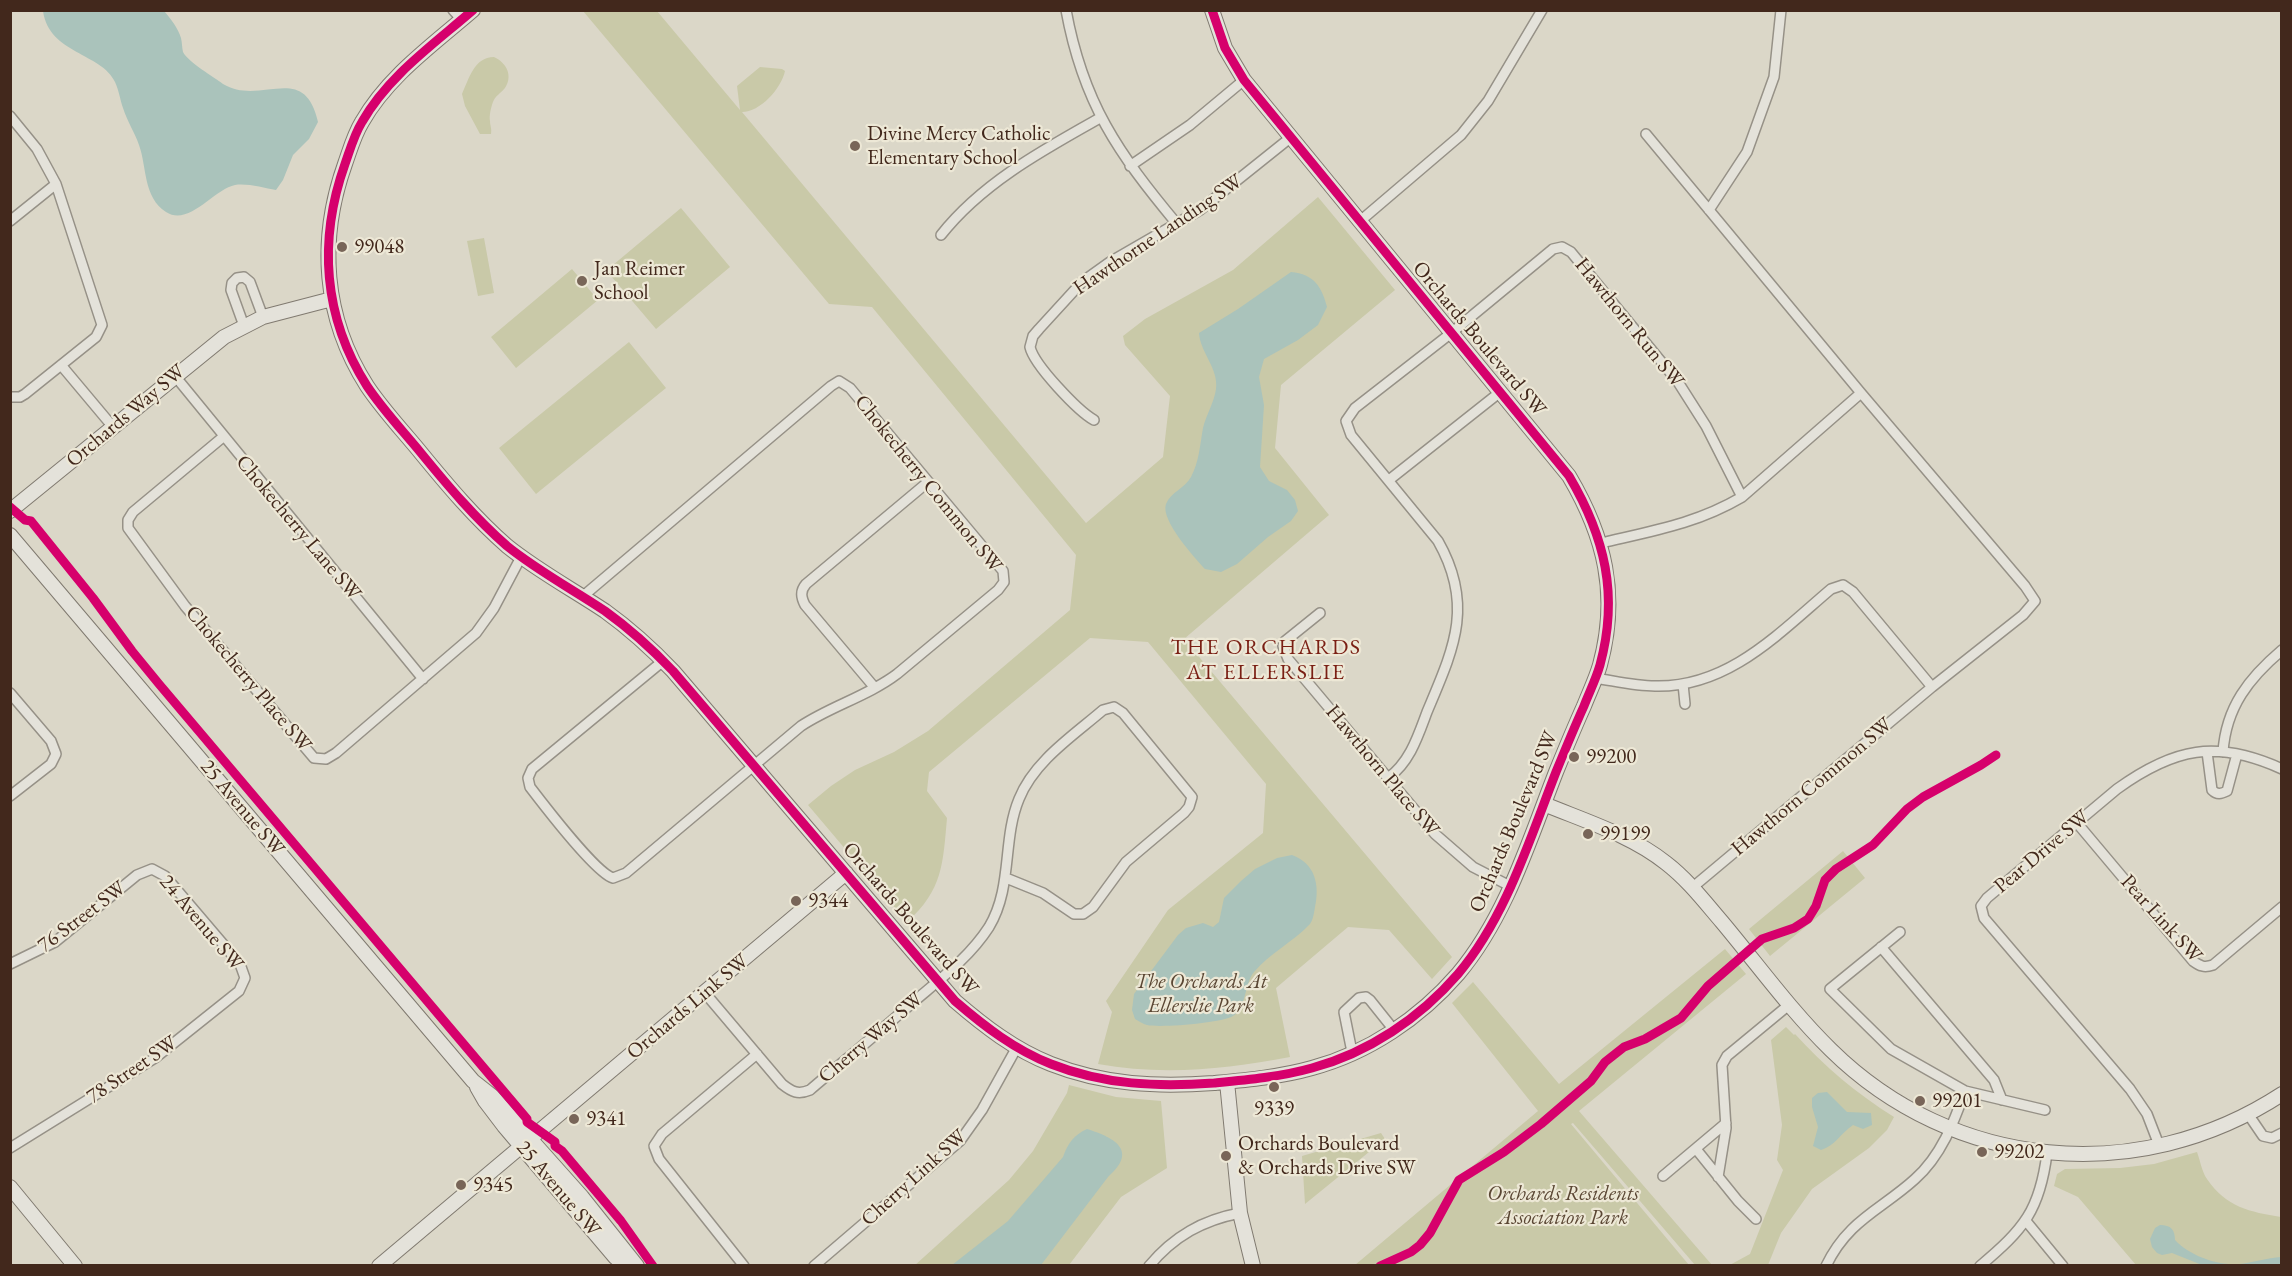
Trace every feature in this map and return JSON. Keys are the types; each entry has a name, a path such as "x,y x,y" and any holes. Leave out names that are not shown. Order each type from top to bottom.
{"street":[{"name":"Orchards Boulevard SW","path":"473,10 458,15 392,82 362,122 338,182 331,212 328,248 332,299 350,353 375,397 468,508 498,537 521,557 621,624 663,661 938,982 979,1021 1017,1047 1051,1064 1118,1082 1161,1086 1227,1082 1312,1068 1352,1052 1394,1030 1428,1005 1464,966 1496,916 1510,886 1596,678 1605,642 1610,605 1601,543 1589,512 1569,476 1450,334 1244,80 1225,48 1212,10"},
{"path":"1066,10 1078,62 1100,118 1130,166 1177,224"},
{"path":"1359,222 1461,135 1488,101 1542,10"},
{"path":"1709,210 1746,153 1774,77 1781,10"},
{"path":"1130,166 1190,125 1244,80"},
{"path":"10,116 40,154 56,184 102,325 96,337 25,394 20,397 10,397"},
{"path":"940,235 954,218 995,183 1054,143 1100,118"},
{"path":"1601,543 1687,523 1742,497 1861,393 1646,134"},
{"name":"Hawthorne Landing SW","path":"1094,420 1077,408 1036,360 1031,353 1030,342 1056,309 1082,282 1110,262 1177,224 1224,193 1290,138"},
{"path":"10,221 56,184"},
{"name":"Hawthorn Run SW","path":"1450,334 1553,249 1566,248 1678,382 1706,426 1742,497"},
{"path":"244,326 231,290 232,283 237,278 244,277 250,282 263,317"},
{"name":"Orchards Way SW","path":"10,511 215,343 263,317 332,299"},
{"path":"1388,778 1401,766 1414,745 1447,664 1454,642 1458,606 1455,579 1448,558 1428,528 1351,435 1346,421 1355,408 1450,334"},
{"path":"62,365 112,427"},
{"name":"Chokecherry Lane SW","path":"175,376 423,679"},
{"name":"Chokecherry Common SW","path":"582,597 836,382 843,382 850,388 1003,571 1004,582 998,590 897,674 875,688 810,720 626,873 612,878 602,873 534,792 528,782 529,774 532,769 663,661"},
{"path":"1389,480 1499,393"},
{"name":"Hawthorn Common SW","path":"1693,887 1932,687 2023,615 2035,601 2025,586 1861,393"},
{"name":"Chokecherry Place SW","path":"223,437 133,512 128,520 131,534 207,632 309,754 319,759 326,759 336,753 483,625 521,557"},
{"path":"875,688 805,605 802,591 806,584 928,482"},
{"name":"25 Avenue SW","path":"10,535 474,1081 485,1101 609,1229 637,1266"},
{"path":"1596,678 1644,686 1683,684 1717,674 1747,659 1831,589 1843,585 1853,592 1932,687"},
{"name":"Hawthorn Place SW","path":"1320,614 1287,638 1283,646 1285,652 1435,834 1454,853 1487,876 1510,886"},
{"path":"2223,752 2227,727 2240,696 2256,672 2282,650"},
{"path":"1683,684 1685,704"},
{"path":"10,693 51,741 56,754 51,764 10,796"},
{"path":"938,982 968,953 988,927 1000,901 1006,878 1017,791 1053,753 1103,710 1114,708 1124,713 1192,797 1190,807 1185,813 1126,862 1093,907 1083,914 1074,914 1042,892 1006,878"},
{"path":"2207,752 2212,790 2222,794 2227,791 2230,784 2238,754"},
{"name":"Pear Drive SW","path":"2158,1145 2147,1114 2130,1089 1984,918 1981,910 1987,898 2077,823 2139,773 2162,761 2178,755 2223,752 2262,760 2282,769"},
{"path":"1544,804 1622,836 1665,862 1693,887 1832,1051 1874,1086 1918,1114 1950,1129 1976,1139 2047,1153 2099,1153 2158,1145 2206,1131 2248,1114 2282,1094"},
{"name":"Pear Link SW","path":"2077,823 2193,961 2200,966 2206,968 2213,965 2282,907"},
{"name":"76 Street SW","path":"10,964 54,942 137,875 152,869"},
{"name":"24 Avenue SW","path":"152,869 165,876 240,964 245,981"},
{"name":"Orchards Link SW","path":"379,1266 846,873"},
{"path":"1900,932 1830,989 1891,1049 1965,1091 2045,1110"},
{"path":"1881,947 1994,1080 2002,1100"},
{"name":"78 Street SW","path":"10,1148 155,1058 239,991 245,981"},
{"name":"Cherry Way SW","path":"705,993 782,1084 795,1093 802,1093 810,1090 938,982"},
{"path":"1352,1052 1344,1012 1359,998 1370,1000 1394,1030"},
{"path":"1718,1177 1726,1123 1722,1065 1727,1056 1790,1004"},
{"name":"Cherry Link SW","path":"814,1266 960,1141 978,1116 1017,1047"},
{"path":"744,1266 659,1159 654,1146 662,1134 757,1054"},
{"path":"1227,1082 1240,1213 1253,1266"},
{"path":"1826,1266 1836,1247 1861,1220 1917,1178 1936,1155 1950,1129 1965,1091"},
{"path":"2248,1114 2263,1136 2272,1138 2282,1133"},
{"path":"1663,1176 1726,1123"},
{"name":"25 Avenue SW","path":"526,1143 615,1257 625,1266"},
{"path":"1696,1149 1738,1202 1756,1219"},
{"path":"1980,1266 2013,1237 2026,1221 2040,1192 2047,1153"},
{"path":"10,1187 75,1266"},
{"path":"1149,1266 1168,1245 1194,1227 1212,1219 1240,1213"},
{"path":"2026,1221 2063,1266"}],"green space":[{"name":"The Orchards At Ellerslie Park","path":"583,11 657,11 740,110 737,86 760,67 785,71 779,85 769,98 756,108 742,112 1086,523 1163,457 1170,396 1125,345 1123,336 1145,319 1233,270 1318,197 1395,290 1281,385 1275,448 1329,515 1184,639 1452,957 1432,979 1389,930 1348,927 1276,988 1290,1057 1219,1068 1171,1070 1122,1068 1098,1064 1112,1012 1106,1001 1168,910 1263,833 1266,784 1148,642 1090,638 929,772 927,791 947,818 944,849 939,875 928,899 907,922 808,805 855,770 894,752 928,731 1070,610 1076,555 872,307 829,304"},
{"path":"494,57 505,66 508,79 505,88 492,104 491,134 480,134 465,106 462,94 477,65 487,58"},
{"path":"681,208 730,267 656,329 611,276 613,265"},
{"path":"484,238 494,293 478,296 467,241"},
{"path":"572,269 598,300 516,368 491,337"},
{"path":"629,342 666,388 536,494 499,448"},
{"path":"1843,851 1865,878 1770,956 1749,929"},
{"name":"Orchards Residents Association Park","path":"1725,949 1746,974 1579,1111 1712,1265 1695,1265 1573,1123 1571,1124 1689,1265 1355,1265 1538,1111 1452,1003 1473,982 1559,1084"},
{"path":"1786,1027 1842,1079 1894,1117 1887,1130 1869,1148 1812,1189 1781,1233 1768,1265 1728,1266 1750,1254 1783,1170 1777,1160 1782,1125 1771,1040"},
{"path":"1069,1085 1116,1097 1161,1101 1167,1168 1121,1197 1069,1265 914,1266 1009,1180 1033,1151 1067,1093"},
{"path":"1381,1133 1385,1139 1305,1204 1302,1156"},
{"path":"2197,1152 2205,1176 2222,1196 2239,1207 2281,1217 2281,1265 2136,1265 2078,1197 2054,1186 2057,1174 2065,1169 2120,1168 2154,1164"}],"water":[{"path":"43,11 164,11 178,31 183,52 202,69 223,84 237,90 280,88 303,93 311,104 318,122 309,139 293,155 283,180 276,190 250,185 235,185 184,215 166,212 159,206 149,190 142,154 115,82 99,65 65,45 55,36 47,25"},
{"path":"1291,272 1306,276 1316,283 1327,307 1318,325 1298,340 1264,359 1259,377 1264,405 1260,467 1269,481 1287,490 1295,500 1298,511 1291,521 1268,537 1237,564 1221,572 1205,569 1173,529 1166,511 1168,500 1188,481 1194,471 1203,428 1216,389 1215,374 1202,347 1199,333"},
{"path":"1292,855 1306,863 1314,876 1317,891 1313,918 1310,924 1254,972 1238,1012 1227,1019 1177,1025 1147,1025 1135,1019 1132,1010 1134,994 1178,935 1186,928 1203,923 1213,927 1219,922 1224,898 1241,881 1255,869 1277,858"},
{"path":"1827,1092 1847,1112 1871,1113 1872,1125 1863,1129 1853,1125 1830,1146 1821,1150 1813,1146 1818,1127 1812,1107 1812,1098 1818,1093"},
{"path":"1087,1129 1114,1141 1120,1147 1121,1160 1041,1265 952,1265 1008,1221 1063,1157 1072,1140"},
{"path":"2160,1225 2170,1227 2175,1240 2188,1251 2214,1262 2240,1264 2281,1257 2281,1265 2202,1265 2172,1253 2162,1255 2152,1247 2150,1239 2155,1228"}],"cycle path":[{"path":"473,10 398,75 373,105 354,137 336,193 328,249 329,278 341,333 352,360 367,386 452,490 495,535 531,564 614,618 673,671 955,1001 1000,1037 1051,1064 1111,1080 1172,1085 1263,1078 1300,1071 1333,1061 1392,1032 1427,1005 1458,974 1490,928 1515,878 1597,675 1606,639 1608,615 1608,591 1600,544 1592,521 1569,476 1244,80 1225,48 1212,10"},
{"path":"10,507 25,520 31,521 159,684 527,1119 527,1122 555,1142 555,1146 562,1151 621,1221 653,1266"},
{"path":"1380,1266 1411,1252 1420,1245 1430,1233 1459,1180 1504,1152 1541,1124 1591,1081 1605,1062 1624,1047 1645,1039 1681,1018 1708,986 1762,939 1794,928 1808,919 1816,906 1825,880 1836,869 1873,845 1907,809 1923,797 1996,755"}],"place":[{"name":"Divine Mercy Catholic Elementary School","path":"855,146"},
{"name":"99048","path":"342,247"},
{"name":"Jan Reimer School","path":"582,281"},
{"name":"99200","path":"1574,757"},
{"name":"99199","path":"1588,834"},
{"name":"9344","path":"796,901"},
{"name":"9339","path":"1274,1087"},
{"name":"99201","path":"1920,1101"},
{"name":"9341","path":"574,1119"},
{"name":"99202","path":"1982,1152"},
{"name":"Orchards Boulevard & Orchards Drive SW","path":"1226,1156"},
{"name":"9345","path":"461,1185"}],"district":[{"name":"THE ORCHARDS AT ELLERSLIE","path":"1266,660"}]}
